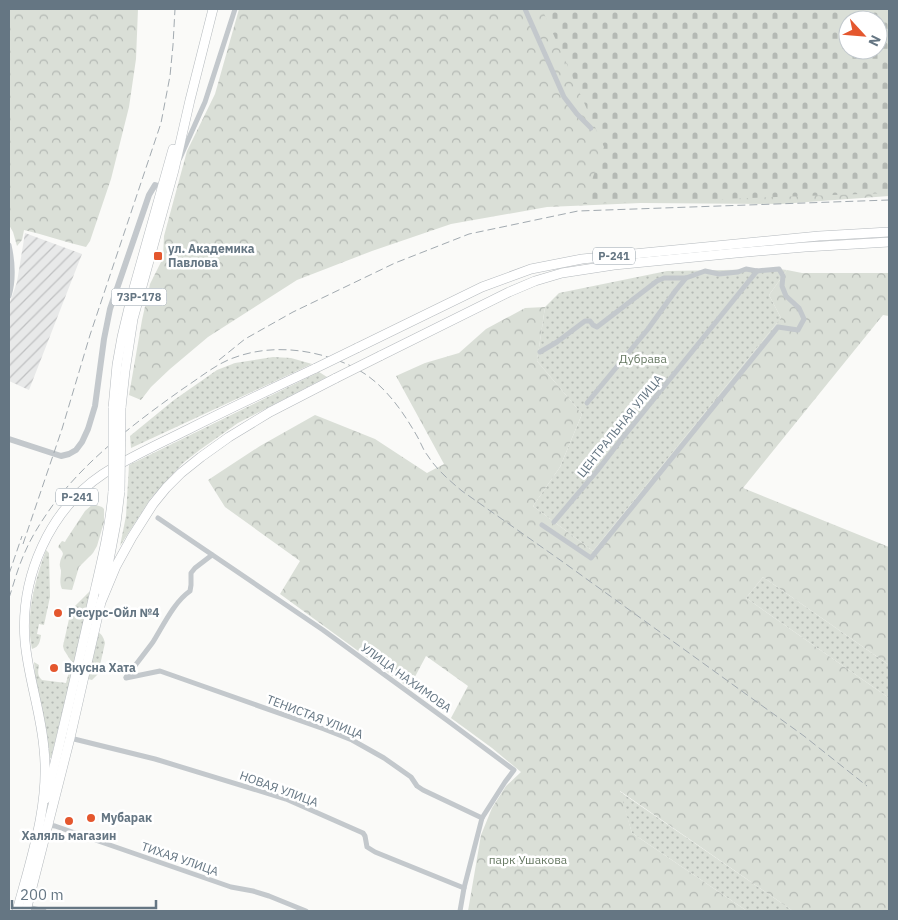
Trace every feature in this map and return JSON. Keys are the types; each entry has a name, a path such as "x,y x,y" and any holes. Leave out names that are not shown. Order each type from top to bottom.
{"main road":[{"path":"190,100 213,9"},
{"name":"73Р-178","path":"165,188 174,170 190,100"},
{"name":"73Р-178","path":"100,602 116,523 117,365 122,337 132,295 190,100"},
{"name":"Р-241","path":"27,909 44,824 45,769 44,749 25,640 27,595 32,573 42,545 66,508 83,490 103,475 139,454 482,287 531,269 582,259 620,255 819,236 889,232"},
{"name":"Р-241","path":"16,911 70,738 100,602 116,566 153,504 181,473 201,456 270,412 509,292 535,281 562,273 614,265 805,247 889,242"},
{"name":"73Р-178","path":"44,824 116,491"}],"street":[{"path":"174,170 206,102 235,9"},
{"path":"525,9 564,97 591,128"},
{"path":"186,119 187,126 195,127"},
{"path":"9,439 60,456 73,453 82,442 95,406 106,331 113,300 149,195 155,185 165,188"},
{"path":"9,245 13,267 9,296"},
{"path":"540,352 584,321 590,321 598,327 657,281 664,278 686,278 705,271 719,274 746,269 757,271 779,269 783,276 782,286 786,296 799,308 804,319 798,330 778,327 591,558 542,525"},
{"name":"ЦЕНТРАЛЬНАЯ УЛИЦА","path":"554,522 757,271"},
{"path":"587,403 648,329 686,278"},
{"name":"УЛИЦА НАХИМОВА","path":"158,518 322,630 514,770 482,818 460,911"},
{"name":"ТЕНИСТАЯ УЛИЦА","path":"212,555 191,573 190,591 180,600 126,678 160,671 352,740 384,758 411,778 422,790 482,818"},
{"name":"НОВАЯ УЛИЦА","path":"70,738 156,758 286,800 363,833 367,847 375,852 464,888"},
{"name":"ТИХАЯ УЛИЦА","path":"44,824 55,826 231,887 269,896 306,911"},
{"path":"27,909 44,911"}],"shaded area":[{"path":"25,233 82,254 29,390 9,381 9,305 17,282"}],"green space":[{"path":"9,9 138,9 136,59 129,107 111,179 90,241 86,247 24,230 22,240 17,246 9,225"},
{"path":"239,9 889,9 889,196 781,204 641,203 547,207 451,224 372,251 297,280 208,337 170,369 151,387 141,400 129,395 142,320 150,284 163,258 164,236 187,151 215,94"},
{"path":"542,9 883,10 838,10 838,60 888,60 889,13 889,193 583,204 604,147"},
{"name":"Дубрава","path":"787,270 769,295 781,318 593,551 533,506 560,467 582,414 537,361 545,307 559,293 667,271"},
{"name":"парк Ушакова","path":"787,270 802,273 889,273 889,316 883,315 743,488 889,547 889,665 763,577 746,598 889,698 889,911 793,911 620,791 632,833 747,911 468,911 481,835 492,808 506,786 521,772 451,718 468,686 426,656 409,688 280,594 300,561 225,507 208,480 260,446 315,415 375,439 427,473 444,464 396,376 425,363 459,353 486,329 525,308 545,307 537,361 582,414 560,467 533,506 593,551 781,318 769,295"},
{"path":"273,357 291,358 312,364 131,448 130,436 174,400 217,370 235,363"},
{"path":"319,372 327,377 238,423 183,463 151,498 120,546 126,516 129,465"},
{"path":"93,504 104,509 104,522 97,546 93,553 79,567 72,590 62,589 60,564 63,553 58,547 62,541 65,542 85,511"},
{"path":"46,550 49,553 50,597 44,625 39,624 37,634 41,635 40,642 38,646 32,649 30,612 38,574"},
{"path":"763,577 889,665 889,698 746,598"},
{"path":"89,592 91,595 75,663 73,664 63,646 71,610"},
{"path":"98,632 102,635 105,643 98,674 92,680 88,679"},
{"path":"34,662 39,665 38,673 42,680 66,683 69,672 72,675 51,758 35,676"},
{"path":"619,791 793,911 747,911 632,833"}],"railway":[{"path":"23,544 161,123 170,76 175,9"},
{"path":"219,360 245,339 293,312 395,263 469,234 578,211 889,200"},
{"path":"9,598 27,547 48,512 76,477 110,444 184,388 229,360 266,350 313,353 343,362 376,382 399,407 435,466 462,491 804,736 867,786"},
{"path":"9,574 22,536"}],"place":[{"name":"ул. Академика Павлова","path":"158,256"},
{"name":"Ресурс-Ойл №4","path":"58,613"},
{"name":"Вкусна Хата","path":"54,668"},
{"name":"Мубарак","path":"91,818"},
{"name":"Халяль магазин","path":"69,821"}]}
